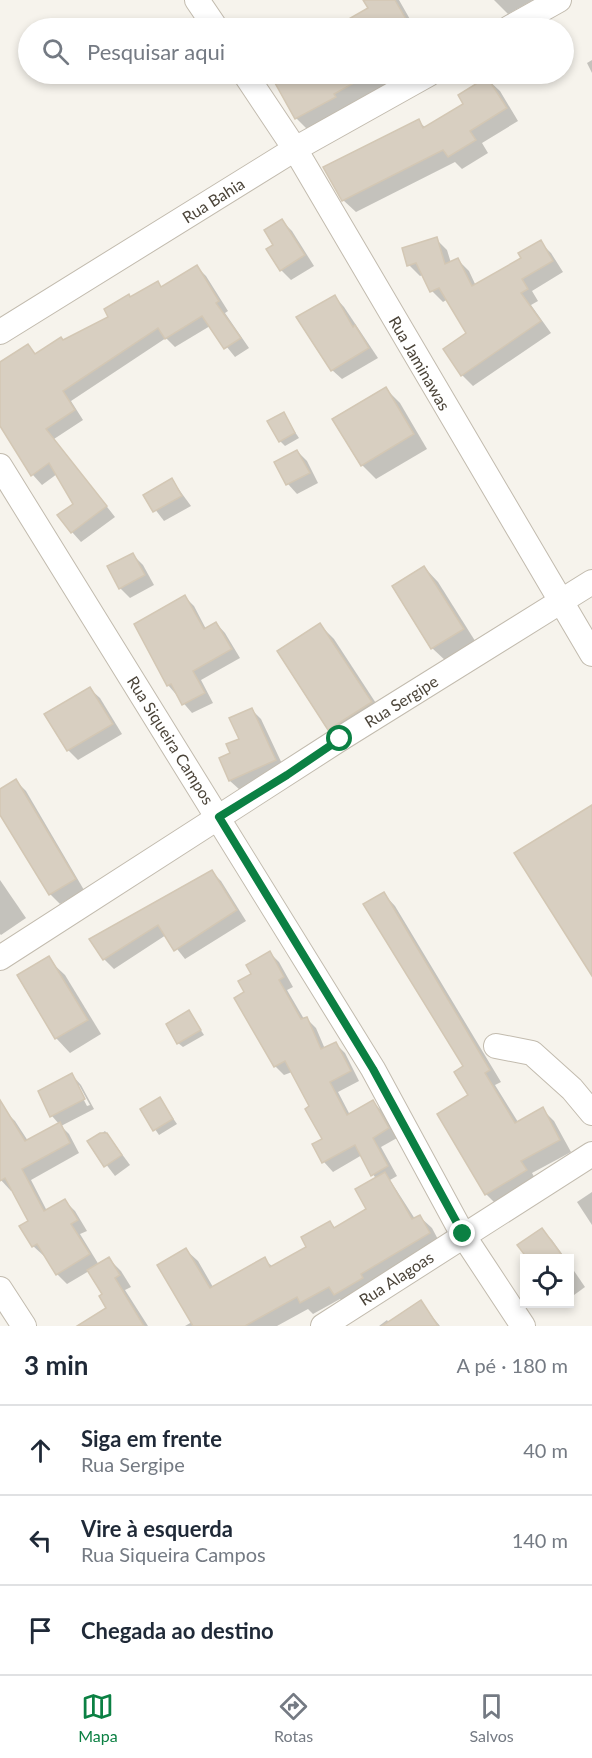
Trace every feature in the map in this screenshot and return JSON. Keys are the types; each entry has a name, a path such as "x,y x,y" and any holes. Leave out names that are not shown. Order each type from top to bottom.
{"street":[{"path":"197,0 209,18"},
{"path":"526,18 559,0"},
{"name":"Rua Jaminawas","path":"252,84 295,149 592,654"},
{"name":"Rua Bahia","path":"0,332 295,149 411,84"},
{"name":"Rua Siqueira Campos","path":"0,466 373,1069 463,1234 523,1326"},
{"name":"Rua Sergipe","path":"0,958 592,582"},
{"path":"496,1046 532,1053 572,1089 592,1113"},
{"name":"Rua Alagoas","path":"323,1326 463,1234 592,1154"},
{"path":"0,1289 24,1326"}],"building":[{"path":"363,0 395,0 405,18 350,18 368,8"},
{"path":"276,84 352,84 334,94 336,97 295,119"},
{"path":"476,84 492,84 507,108 470,131 476,140 448,157 443,150 342,201 323,167 419,119 423,128 463,104 458,95"},
{"path":"282,219 305,255 280,271 266,249 273,245 264,230"},
{"path":"437,237 445,264 458,258 472,286 521,258 518,253 541,240 553,261 522,279 528,289 521,293 541,321 461,376 443,349 466,333 439,288 430,292 416,263 407,266 402,248"},
{"path":"197,265 219,301 216,303 241,338 224,349 202,316 165,339 158,328 63,391 75,410 46,429 107,506 71,533 57,515 73,504 49,463 31,476 0,426 0,362 28,344 35,354 61,337 63,340 108,317 104,309 129,294 130,297 158,281 161,287"},
{"path":"335,295 353,327 355,325 369,348 331,371 296,317"},
{"path":"386,387 414,434 361,466 332,419"},
{"path":"284,412 295,433 279,442 267,421"},
{"path":"297,450 310,473 286,485 274,462"},
{"path":"172,478 182,496 153,512 143,495"},
{"path":"133,553 145,575 119,589 107,566"},
{"path":"424,566 464,629 431,649 392,586"},
{"path":"185,595 204,629 216,622 232,649 193,671 205,693 182,705 171,684 167,686 134,624"},
{"path":"320,623 372,702 328,730 277,651"},
{"path":"90,687 113,724 67,751 44,714"},
{"path":"252,708 276,760 229,781 219,758 230,753 226,744 239,739 229,718"},
{"path":"16,779 76,879 49,895 0,815 0,789"},
{"path":"592,805 592,976 514,853"},
{"path":"212,870 237,910 174,951 158,925 103,960 89,939"},
{"path":"384,892 490,1070 485,1073 515,1123 543,1107 560,1140 521,1161 527,1170 485,1195 437,1114 468,1095 454,1072 463,1066 363,904"},
{"path":"270,951 284,977 279,980 301,1019 307,1017 321,1049 336,1042 351,1071 330,1082 347,1115 373,1100 389,1128 373,1138 388,1166 371,1176 355,1145 322,1163 312,1144 322,1139 305,1109 309,1106 285,1061 274,1067 234,998 244,992 238,981 251,974 246,965"},
{"path":"49,956 88,1020 55,1039 17,975"},
{"path":"189,1010 201,1030 177,1044 166,1024"},
{"path":"72,1073 85,1099 50,1117 38,1091"},
{"path":"160,1097 173,1119 153,1131 140,1109"},
{"path":"0,1100 25,1141 60,1122 70,1143 22,1169 44,1211 65,1199 78,1220 71,1224 90,1254 56,1275 37,1244 32,1247 19,1226 28,1221 5,1178 0,1181"},
{"path":"100,1133 107,1133 122,1155 104,1167 87,1141"},
{"path":"385,1172 412,1219 420,1215 430,1233 361,1274 363,1278 334,1295 329,1287 300,1303 297,1297 245,1326 193,1326 157,1265 186,1248 210,1288 265,1257 270,1267 306,1247 301,1237 330,1221 334,1228 366,1209 355,1189"},
{"path":"542,1228 561,1254 524,1254 517,1245"},
{"path":"109,1257 120,1275 115,1278 144,1326 77,1326 106,1308 99,1296 102,1294 87,1270"},
{"path":"421,1300 438,1326 382,1326"}],"route":[{"path":"340,739 219,817 373,1069 463,1234"}]}
